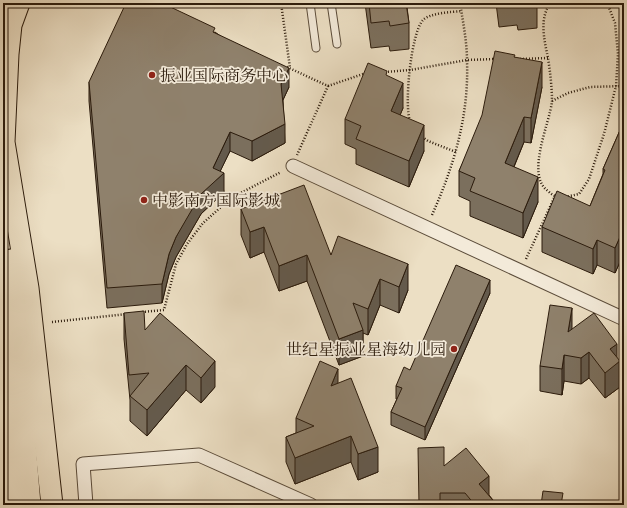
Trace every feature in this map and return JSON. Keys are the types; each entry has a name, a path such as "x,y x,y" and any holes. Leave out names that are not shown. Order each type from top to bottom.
{"main road":[{"path":"19,3 12,25 8,54 3,137 16,333 30,505"},
{"path":"3,137 28,288 52,505"},
{"path":"3,373 15,505"}],"street":[{"path":"293,166 624,318"},
{"path":"86,505 83,464 199,455 311,505"}],"lane":[{"path":"310,3 316,48"},
{"path":"332,3 337,44"}],"path":[{"path":"281,3 290,68"},
{"path":"426,227 445,185 456,152 466,107 467,60 460,3"},
{"path":"554,3 548,8 544,21 544,40 548,58 552,102 542,142 538,173 542,187 555,196 564,197 579,194 589,180 604,134 616,86 618,54 615,24 608,5 605,3"},
{"path":"410,122 408,115 408,85 417,31 423,20 436,14 462,11"},
{"path":"518,59 548,58"},
{"path":"379,72 410,70 467,60 497,59"},
{"path":"283,65 328,86 363,73 371,73"},
{"path":"142,312 164,310 176,264 187,244 203,223 231,198 293,166 328,86"},
{"path":"552,102 568,93 590,87 624,86"},
{"path":"418,133 428,141 456,152"},
{"path":"520,271 555,196"},
{"path":"52,322 134,313"}],"building":[{"path":"126,3 162,3 215,28 213,32 289,68 281,84 285,124 252,141 230,132 213,168 224,173 201,194 176,237 169,254 162,284 107,288 89,82"},
{"path":"369,3 406,3 409,23 390,26 389,21 371,23"},
{"path":"518,3 537,3 518,6"},
{"path":"495,51 515,55 514,57 542,62 531,118 524,117 505,163 538,177 523,213 470,191 475,178 459,171 482,115"},
{"path":"368,63 387,71 386,75 403,83 391,111 424,125 409,161 356,139 361,126 345,119"},
{"path":"624,114 624,228 615,248 597,240 593,249 542,227 557,191 590,206 605,170 603,169 621,128"},
{"path":"304,185 331,255 338,236 408,264 399,287 380,279 368,309 353,303 363,330 339,339 307,255 279,266 264,227 250,232 241,209"},
{"path":"456,265 490,280 425,427 391,412 402,388 396,386 404,367 410,370"},
{"path":"550,305 572,308 568,332 594,313 617,344 610,349 620,361 605,373 589,352 581,358 564,355 562,369 540,366"},
{"path":"144,311 145,330 160,313 215,361 201,378 186,365 147,410 130,396 149,373 129,375 124,313"},
{"path":"320,361 338,369 331,386 351,378 378,447 358,454 351,436 295,458 286,437 314,426 296,418"},
{"path":"444,447 444,466 466,448 489,476 479,484 497,505 475,505 465,493 440,493 440,505 419,505 418,448"},
{"path":"543,491 563,493 561,505 541,505"}],"place":[{"name":"振业国际商务中心","path":"152,75"},
{"name":"中影南方国际影城","path":"144,200"},
{"name":"世纪星振业星海幼儿园","path":"454,349"}]}
